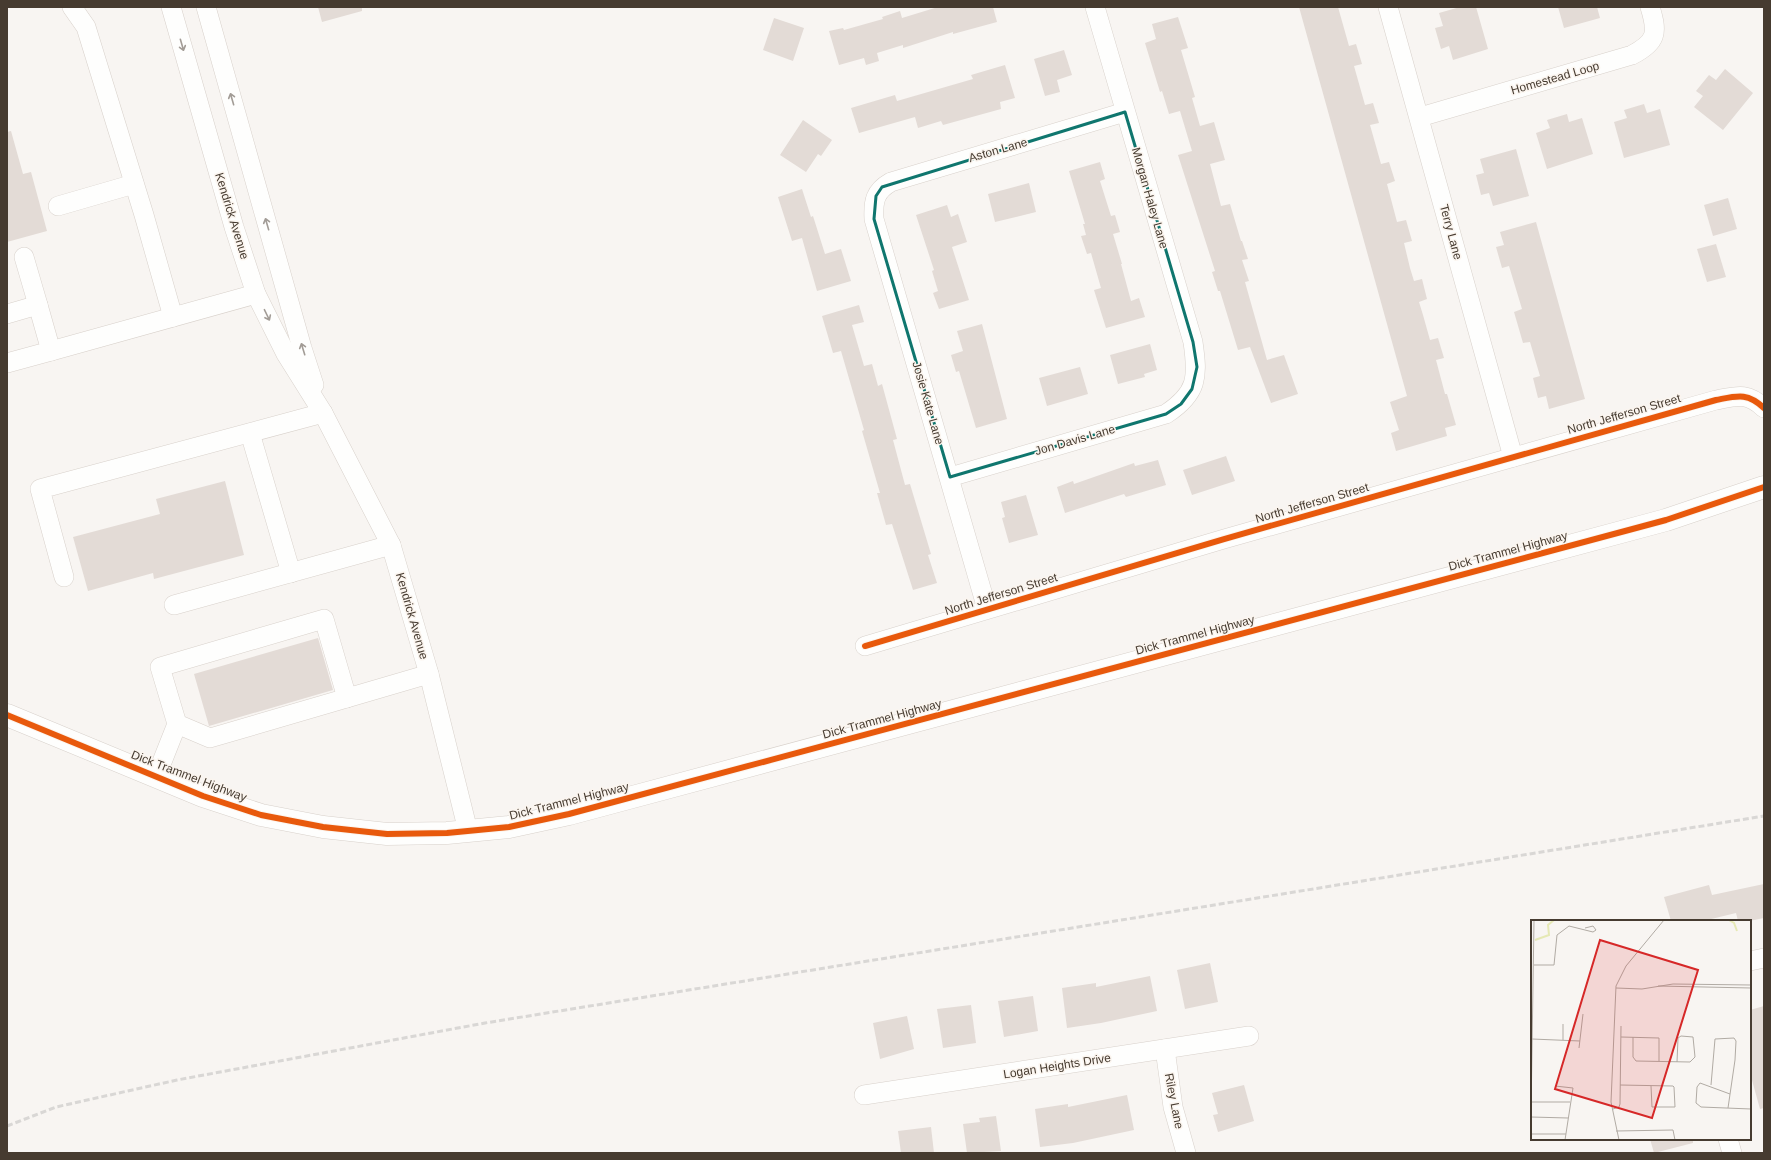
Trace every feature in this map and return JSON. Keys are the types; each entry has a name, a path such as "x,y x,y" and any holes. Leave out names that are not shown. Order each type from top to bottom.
{"main road":[{"name":"Dick Trammel Highway","path":"7,715 203,796 261,815 323,827 386,834 447,834 509,827 569,814 1666,520 1764,487"}],"street":[{"path":"72,7 86,27 173,317"},
{"name":"Kendrick Avenue","path":"171,7 234,227 256,294 286,354 323,413 391,546 429,674 468,831"},
{"name":"Kendrick Avenue","path":"206,7 302,348 323,413"},
{"name":"Morgan Haley Lane","path":"1095,7 1193,342 1196,367 1192,389"},
{"name":"Terry Lane","path":"1388,7 1420,117 1513,457"},
{"name":"Homestead Loop","path":"1420,117 1632,55 1643,50 1652,42 1655,33 1655,24 1650,7"},
{"name":"Aston Lane","path":"876,196 882,187 891,182 1125,112"},
{"path":"58,206 134,184"},
{"name":"Josie Kate Lane","path":"876,196 873,207 874,219 987,609"},
{"path":"24,257 51,351"},
{"path":"7,363 256,294"},
{"path":"7,314 38,305"},
{"name":"Jon Davis Lane","path":"950,477 1166,414 1181,404 1192,389"},
{"name":"North Jefferson Street","path":"865,646 1216,541 1716,400 1737,396 1753,398 1764,408"},
{"path":"64,577 40,489 323,413"},
{"path":"250,433 291,573"},
{"path":"174,605 391,546"},
{"path":"156,776 177,724 160,666 324,619 347,698"},
{"path":"177,724 210,738 429,674"},
{"path":"1751,961 1764,958"},
{"name":"Logan Heights Drive","path":"864,1095 1249,1036"},
{"name":"Riley Lane","path":"1165,1049 1173,1107 1186,1153"},
{"path":"1728,1140 1732,1153"}],"highlighted area":[{"path":"1125,112 1193,342 1197,367 1192,389 1181,404 1166,414 950,477 874,219 876,196 882,187"}],"building":[{"path":"318,7 362,7 362,11 322,22"},
{"path":"938,7 993,7 997,22 953,34 953,32 903,48 903,45 877,53 879,61 866,65 864,58 839,65 829,31 843,28 844,30 883,19 882,17 900,11 902,18"},
{"path":"1299,7 1338,7 1349,46 1356,44 1362,64 1354,66 1365,105 1373,103 1379,123 1370,125 1381,164 1389,162 1395,181 1387,184 1397,222 1406,220 1412,241 1404,243 1410,268 1414,281 1422,279 1427,299 1419,302 1430,340 1438,338 1444,358 1436,360 1445,394 1447,394 1456,425 1445,428 1447,436 1396,451 1391,433 1399,430 1390,402 1407,396"},
{"path":"1460,7 1476,7 1488,49 1453,60 1449,46 1441,49 1435,28 1443,26 1439,13"},
{"path":"1558,7 1597,7 1600,18 1564,28"},
{"path":"1178,17 1188,48 1181,50 1195,97 1192,98 1200,126 1214,122 1225,160 1210,164 1221,206 1230,204 1248,259 1242,260 1249,281 1245,282 1267,360 1284,355 1298,394 1271,403 1250,347 1238,350 1220,291 1218,291 1212,272 1215,271 1178,155 1192,151 1180,111 1169,114 1162,91 1160,92 1145,43 1156,39 1152,24"},
{"path":"774,18 804,28 793,61 763,50"},
{"path":"1064,50 1072,75 1057,80 1060,92 1045,96 1034,59"},
{"path":"1005,65 1015,98 1000,102 1001,109 943,125 941,121 918,128 915,117 859,133 851,108 895,95 897,101 973,79 971,75"},
{"path":"1725,69 1753,93 1723,130 1694,107 1703,96 1696,91 1709,75 1716,80"},
{"path":"1644,104 1647,113 1660,109 1670,145 1624,158 1614,122 1627,118 1624,110"},
{"path":"1567,114 1569,122 1582,118 1593,154 1547,169 1536,133 1550,128 1547,120"},
{"path":"803,120 832,140 821,156 818,154 806,172 780,155"},
{"path":"11,131 23,174 31,172 47,231 7,242 7,132"},
{"path":"1516,149 1529,196 1493,206 1489,193 1481,195 1476,175 1484,173 1480,159"},
{"path":"1100,162 1105,179 1100,181 1111,216 1115,215 1120,232 1113,234 1131,301 1139,298 1145,317 1106,328 1094,290 1101,288 1091,253 1087,254 1081,236 1086,235 1083,224 1085,224 1069,171"},
{"path":"1029,183 1036,212 995,222 988,194"},
{"path":"802,189 811,217 813,216 825,254 841,249 851,281 817,291 802,238 792,241 778,197"},
{"path":"1728,198 1737,229 1713,236 1704,205"},
{"path":"947,205 951,217 958,214 967,242 952,247 969,300 939,309 933,293 938,291 932,271 934,270 916,215"},
{"path":"1536,222 1585,399 1549,409 1546,396 1538,398 1533,378 1540,376 1530,342 1523,343 1514,312 1522,309 1509,266 1502,268 1496,247 1504,245 1500,232"},
{"path":"1716,244 1726,277 1707,282 1697,249"},
{"path":"859,305 864,322 852,325 864,366 872,364 878,386 882,384 897,439 893,440 905,485 910,484 931,554 928,555 937,583 913,590 892,524 886,525 877,493 880,493 862,431 864,430 841,351 833,353 822,316"},
{"path":"982,324 1007,419 976,428 959,371 956,372 951,355 963,351 957,331"},
{"path":"1150,344 1157,370 1144,374 1145,377 1118,384 1110,355"},
{"path":"1080,367 1088,394 1047,406 1039,378"},
{"path":"1226,456 1235,481 1192,495 1183,470"},
{"path":"1158,460 1166,485 1126,497 1124,494 1065,513 1057,487 1073,481 1074,484 1134,463 1135,466"},
{"path":"225,481 244,555 154,579 153,573 88,591 73,537 160,514 156,499"},
{"path":"1026,495 1038,535 1009,543 1002,518 1005,517 1001,502"},
{"path":"318,638 333,690 209,726 194,674"},
{"path":"1764,884 1764,918 1751,921 1738,920 1736,913 1707,920 1671,920 1664,897 1709,885 1712,895"},
{"path":"1210,963 1218,1002 1185,1009 1177,970"},
{"path":"1150,976 1157,1011 1101,1023 1067,1028 1062,988 1096,983 1096,987"},
{"path":"1033,996 1038,1031 1004,1037 998,1001"},
{"path":"971,1005 976,1043 943,1048 937,1009"},
{"path":"1764,1006 1764,1108 1760,1109 1751,1077 1751,1010"},
{"path":"907,1016 914,1049 880,1059 873,1023"},
{"path":"1244,1085 1254,1121 1218,1132 1213,1115 1218,1114 1212,1093"},
{"path":"1127,1095 1134,1130 1073,1143 1040,1147 1035,1109 1068,1104 1068,1107"},
{"path":"996,1116 1001,1151 967,1153 963,1124 980,1122 979,1118"},
{"path":"931,1127 934,1153 901,1153 898,1131"},
{"path":"1650,1140 1693,1140 1693,1143 1654,1153"}],"railway":[{"path":"7,1126 56,1107 177,1080 485,1023 1764,816"}],"cycle path":[{"path":"865,646 1224,539 1716,400 1742,396 1752,399 1764,408"},
{"path":"7,715 203,796 261,815 323,827 387,834 447,833 509,827 569,814 1666,520 1764,487"}]}
